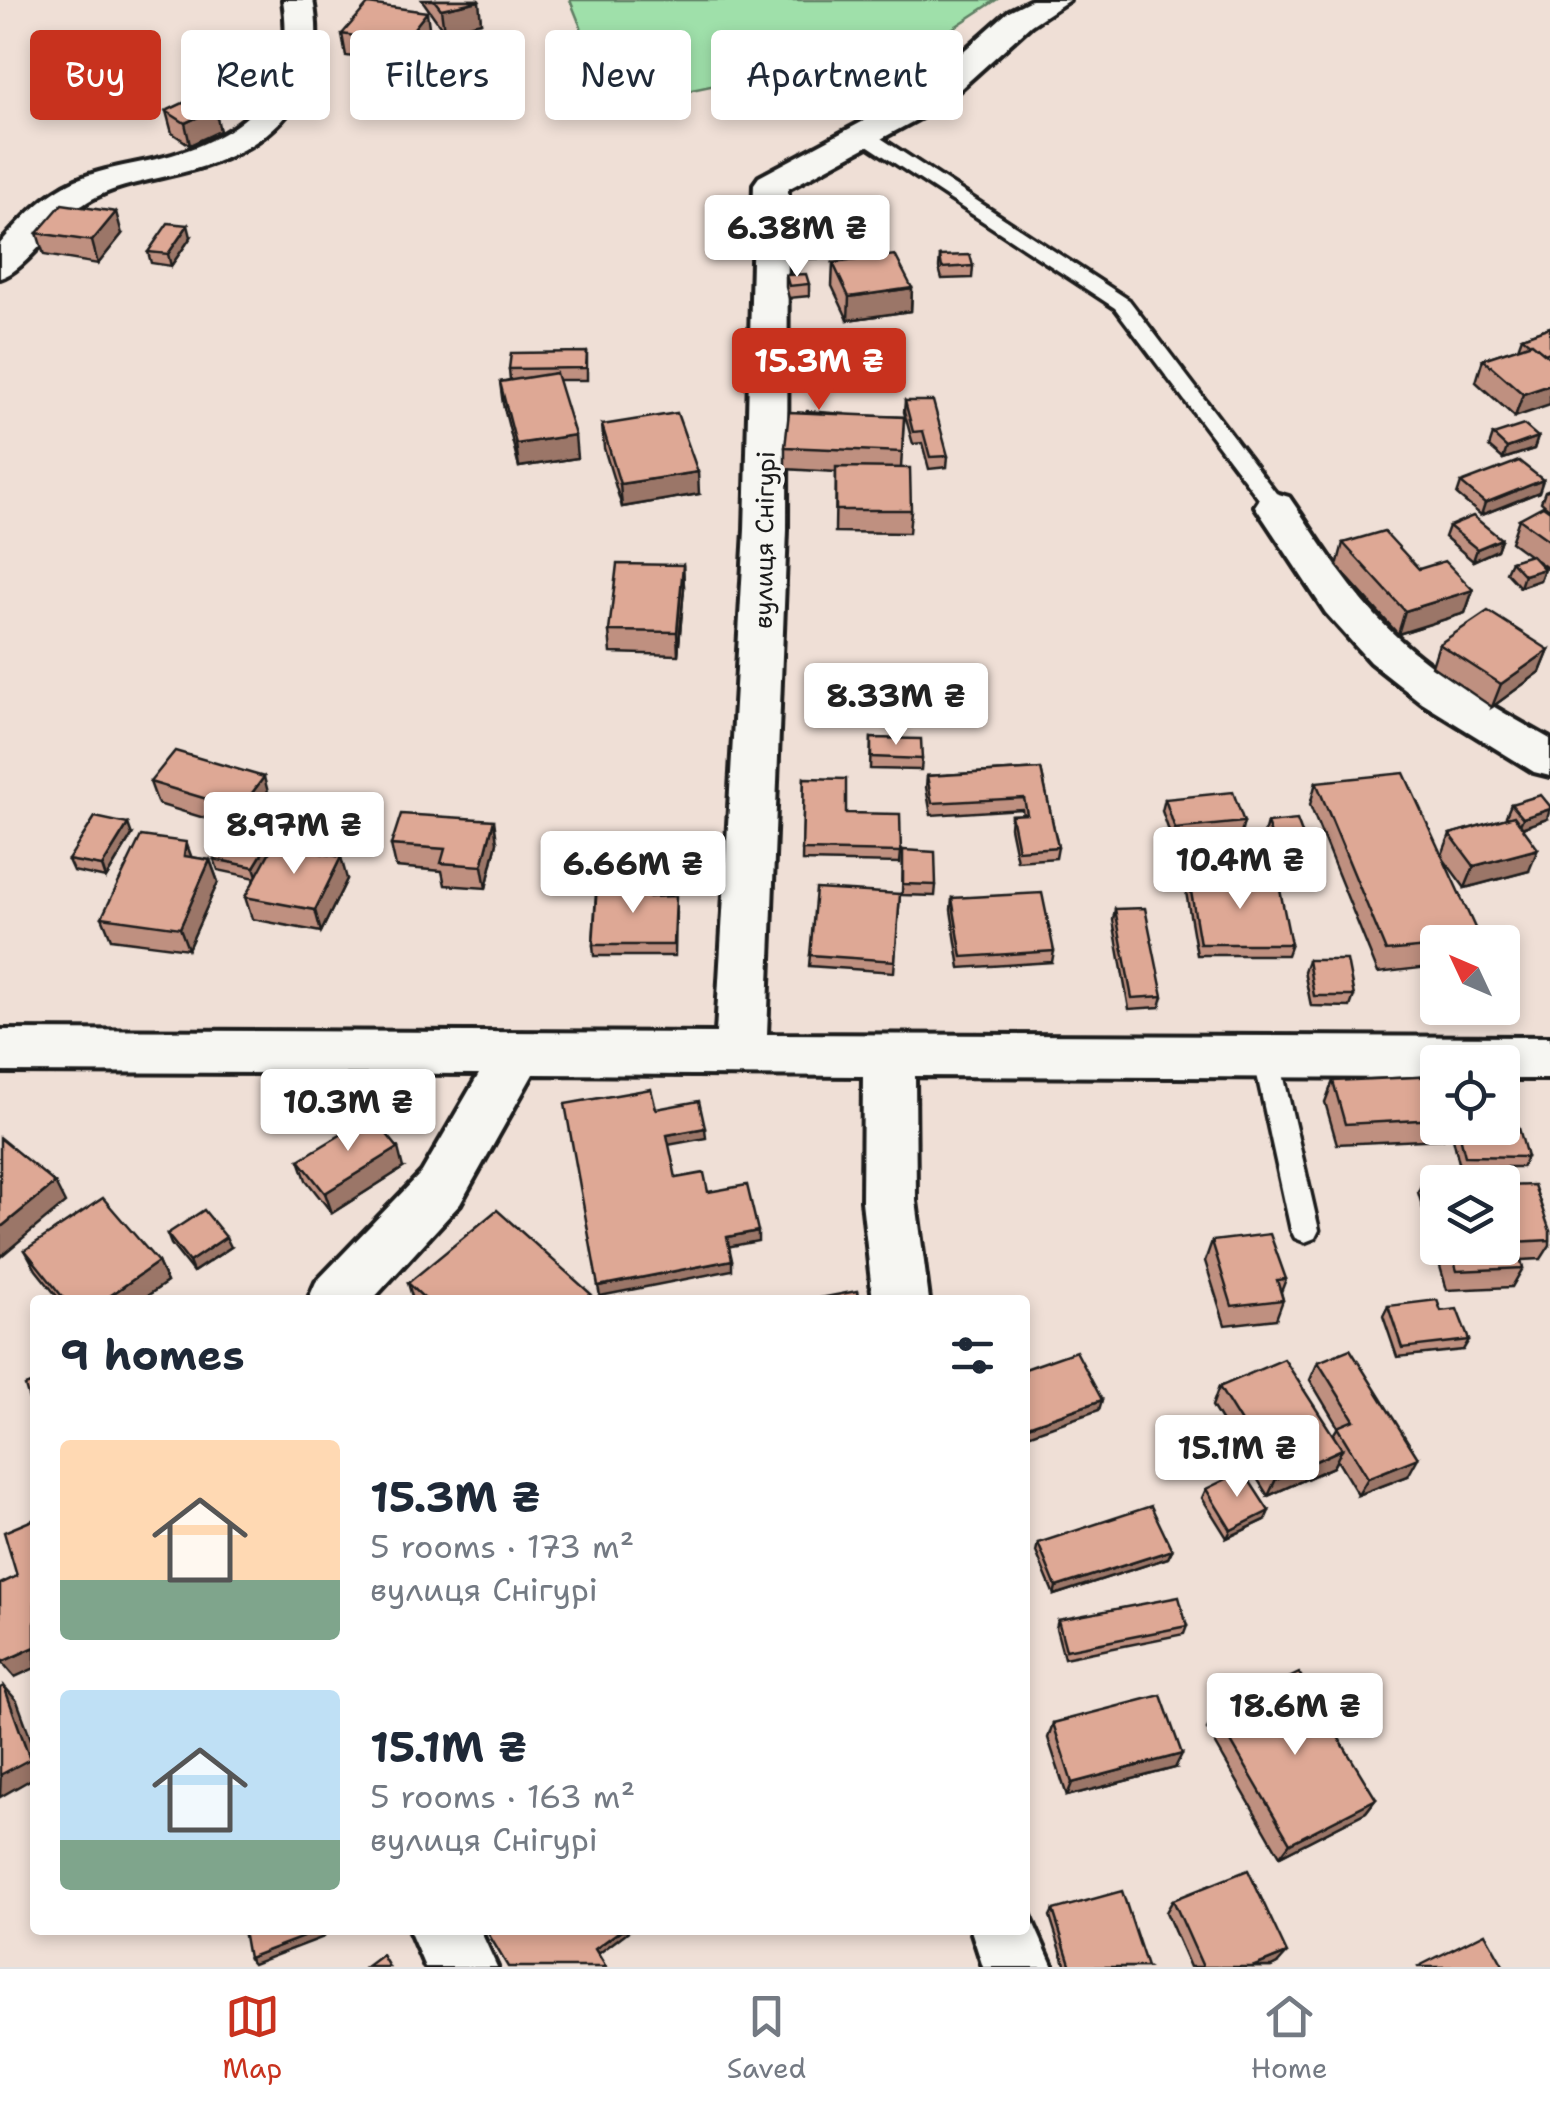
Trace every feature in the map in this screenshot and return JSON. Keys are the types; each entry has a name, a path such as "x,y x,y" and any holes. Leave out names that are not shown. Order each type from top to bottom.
{"street":[{"path":"0,267 52,210 78,193 225,148 267,116 296,83 306,24 298,0"},
{"name":"вулиця Снігурі","path":"740,1056 766,530 771,184 928,100 1020,18 1054,0"},
{"path":"1275,506 1342,604 1395,660 1449,702 1550,760"},
{"path":"0,1051 1550,1058"},
{"path":"341,1295 441,1188 520,1052"},
{"path":"888,1055 889,1201 899,1295"},
{"path":"446,1935 462,1967"},
{"path":"1007,1935 1018,1967"}],"lane":[{"path":"864,135 1122,304 1275,506"},
{"path":"1266,1056 1305,1230"}],"green space":[{"path":"570,0 996,0 950,30 711,30 711,86 691,90 691,30 582,30"}],"building":[{"path":"434,0 478,0 479,1 441,9"},
{"path":"368,4 427,12 412,30 350,30 350,35 342,34"},
{"path":"181,104 181,120 191,120 185,123 166,111"},
{"path":"62,204 116,212 92,241 37,233"},
{"path":"874,212 877,234 793,237 791,215"},
{"path":"168,223 188,225 168,254 148,252"},
{"path":"895,255 912,288 849,297 833,263"},
{"path":"970,255 973,266 942,268 940,256"},
{"path":"806,274 809,284 789,286 786,275"},
{"path":"1550,327 1550,352 1545,354 1522,337"},
{"path":"1532,343 1550,358 1550,385 1523,394 1483,359"},
{"path":"587,352 586,368 509,369 511,353"},
{"path":"556,373 575,435 516,444 500,382"},
{"path":"905,401 933,401 948,456 930,457 923,431 913,432"},
{"path":"789,412 904,417 902,452 785,447"},
{"path":"677,413 698,472 620,484 602,425"},
{"path":"1524,425 1538,437 1507,448 1493,435"},
{"path":"1519,461 1543,480 1485,503 1461,483"},
{"path":"836,467 910,468 911,510 836,510"},
{"path":"1543,506 1550,511 1550,541 1519,519"},
{"path":"1473,516 1501,539 1477,549 1449,526"},
{"path":"1384,531 1419,569 1445,561 1473,590 1405,611 1343,543"},
{"path":"1531,555 1544,569 1524,575 1511,561"},
{"path":"617,564 683,565 677,632 609,631"},
{"path":"1488,611 1549,650 1501,684 1439,644"},
{"path":"871,738 921,739 922,759 871,757"},
{"path":"175,751 264,777 240,809 150,782"},
{"path":"1041,769 1058,847 1018,850 1011,815 1027,814 1024,798 932,803 927,776"},
{"path":"1404,773 1474,925 1420,925 1420,948 1386,951 1316,782"},
{"path":"804,778 846,779 846,813 900,814 901,852 802,850"},
{"path":"1233,792 1244,822 1175,829 1165,799"},
{"path":"1541,795 1550,809 1523,818 1511,804"},
{"path":"401,814 494,820 482,866 441,863 445,849 391,845"},
{"path":"1514,816 1538,849 1474,866 1450,834"},
{"path":"95,817 128,824 102,866 68,860"},
{"path":"1297,820 1311,857 1280,860 1267,823"},
{"path":"231,830 271,839 254,867 214,859"},
{"path":"141,836 186,842 184,856 210,860 180,928 102,917"},
{"path":"593,842 625,842 623,882 589,882"},
{"path":"274,844 341,857 315,910 245,897"},
{"path":"903,850 935,852 936,885 903,884"},
{"path":"1189,880 1278,880 1291,944 1200,944"},
{"path":"597,884 650,884 649,897 676,896 674,945 593,945"},
{"path":"816,889 900,894 895,961 810,955"},
{"path":"1042,893 1054,951 962,957 952,898"},
{"path":"1145,908 1163,996 1132,998 1115,909"},
{"path":"1308,960 1347,960 1354,996 1314,996"},
{"path":"1420,1077 1420,1120 1345,1124 1333,1081"},
{"path":"651,1089 656,1109 699,1101 705,1128 667,1135 676,1178 704,1173 708,1192 747,1185 758,1231 727,1237 732,1260 598,1286 565,1104"},
{"path":"372,1116 398,1148 325,1193 299,1160"},
{"path":"1520,1132 1527,1157 1465,1156 1462,1145 1520,1145"},
{"path":"0,1138 55,1183 0,1228"},
{"path":"1520,1185 1534,1185 1550,1240 1520,1242"},
{"path":"103,1198 158,1262 111,1295 61,1295 25,1250"},
{"path":"204,1210 226,1237 189,1262 167,1234"},
{"path":"497,1210 591,1294 421,1295 408,1283"},
{"path":"1270,1234 1286,1279 1277,1280 1283,1300 1232,1306 1212,1241"},
{"path":"1520,1258 1523,1268 1457,1271 1455,1265 1520,1265"},
{"path":"1437,1300 1441,1311 1457,1309 1469,1340 1402,1348 1388,1306"},
{"path":"1350,1349 1418,1458 1368,1478 1337,1427 1354,1420 1318,1362"},
{"path":"1076,1351 1102,1400 1030,1425 1030,1367"},
{"path":"1284,1359 1342,1449 1276,1479 1219,1387"},
{"path":"1243,1471 1269,1511 1231,1530 1206,1489"},
{"path":"1151,1506 1172,1550 1056,1587 1038,1543"},
{"path":"30,1521 30,1649 2,1662 0,1584 17,1576 4,1532"},
{"path":"1179,1597 1187,1626 1066,1650 1058,1620"},
{"path":"1299,1673 1376,1799 1290,1843 1215,1714"},
{"path":"4,1686 30,1759 0,1775 0,1688"},
{"path":"1161,1695 1182,1754 1072,1783 1053,1723"},
{"path":"1248,1870 1287,1953 1252,1967 1203,1967 1173,1900"},
{"path":"1122,1891 1147,1967 1071,1967 1053,1910"},
{"path":"1485,1933 1504,1967 1417,1967"},
{"path":"244,1935 308,1935 248,1958"},
{"path":"489,1935 614,1935 595,1949 606,1967 508,1967"},
{"path":"382,1955 389,1967 366,1967"}]}
